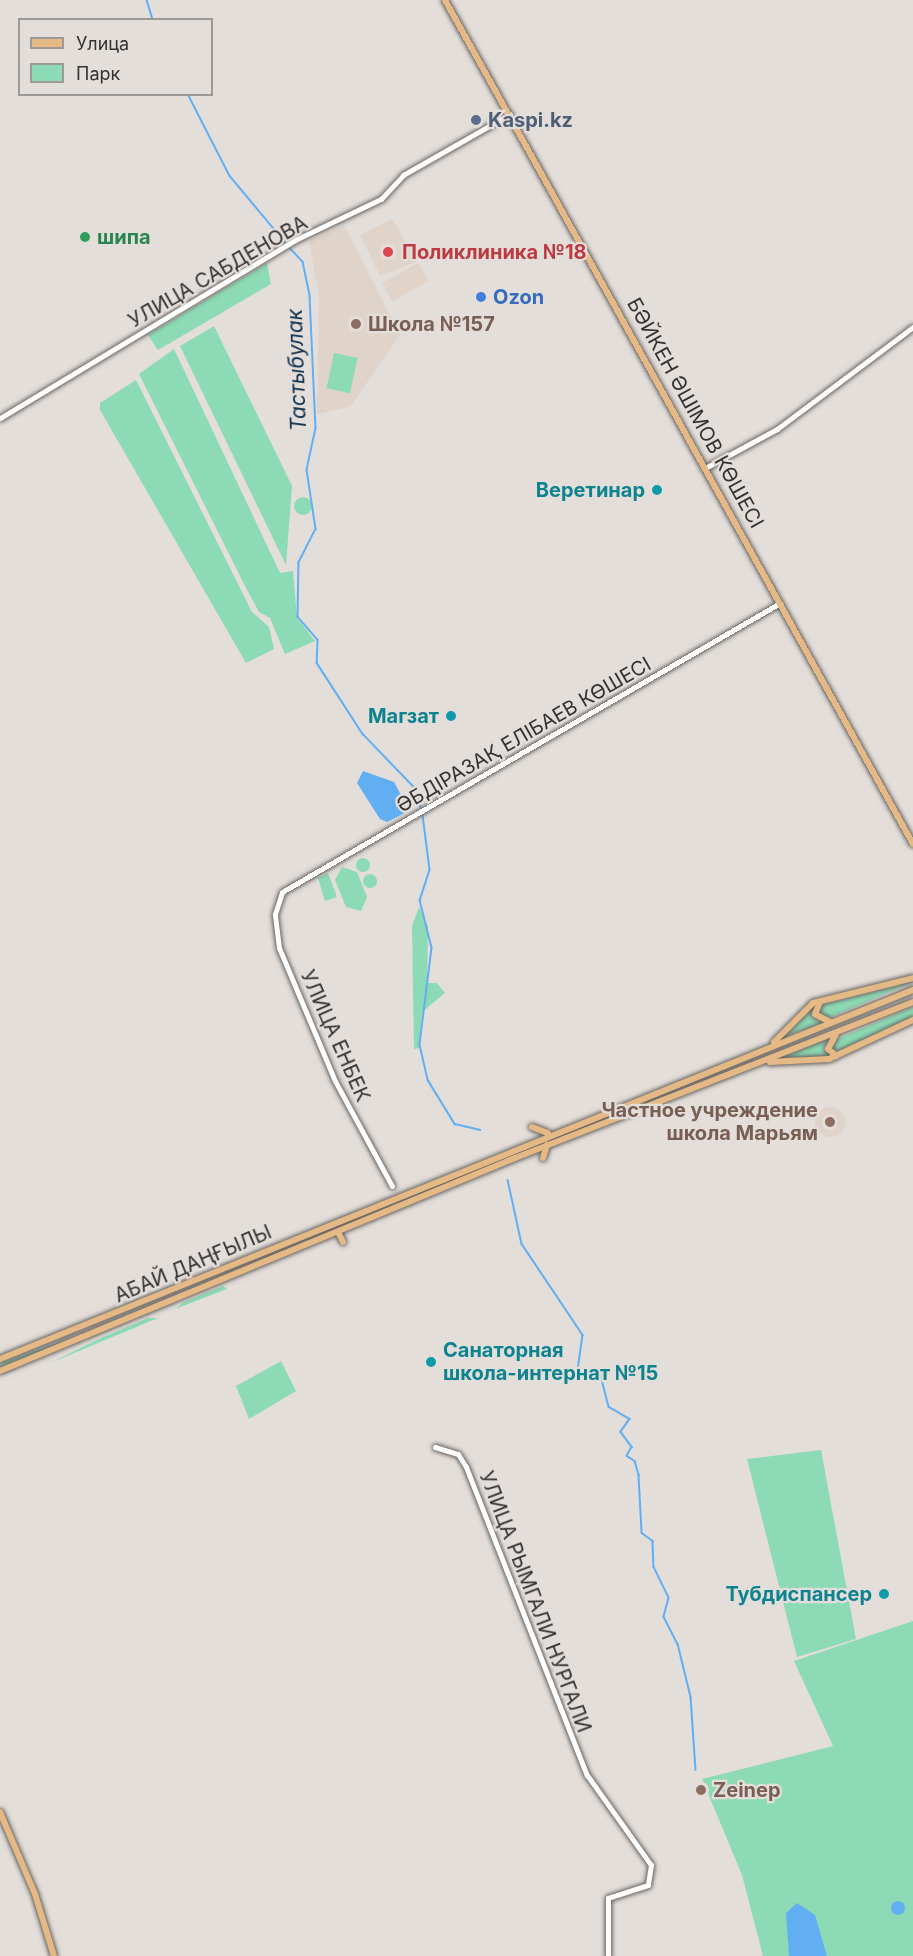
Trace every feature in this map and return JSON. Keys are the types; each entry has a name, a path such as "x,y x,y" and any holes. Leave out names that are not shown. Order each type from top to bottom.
{"main road":[{"name":"БӘЙКЕН ӘШІМОВ КӨШЕСІ","path":"445,0 913,844"},
{"path":"769,1046 808,1007 913,978"},
{"name":"АБАЙ ДАҢҒЫЛЫ","path":"0,1359 68,1335 334,1221 549,1133 913,990"},
{"path":"821,1002 817,1017 831,1022"},
{"path":"0,1371 72,1345 547,1145 913,1002"},
{"path":"757,1064 837,1056 913,1020"},
{"path":"837,1033 828,1049 837,1056"},
{"path":"697,1064 700,1073"},
{"path":"687,1078 692,1090"},
{"path":"532,1127 549,1133"},
{"path":"543,1158 547,1145"},
{"path":"330,1212 334,1221"},
{"path":"338,1233 343,1242"},
{"path":"68,1335 72,1345"},
{"path":"0,1812 54,1956"}],"street":[{"name":"УЛИЦА САБДЕНОВА","path":"0,418 295,240 381,199 402,175 510,114"},
{"path":"705,468 768,435 913,327"},
{"name":"ӘБДІРАЗАҚ ЕЛІБАЕВ КӨШЕСІ","path":"282,892 780,603"},
{"name":"УЛИЦА ЕНБЕК","path":"282,892 275,914 279,948 335,1080 392,1186"},
{"name":"УЛИЦА РЫМГАЛИ НУРГАЛИ","path":"435,1447 458,1454 476,1488 591,1784 601,1790 651,1865 648,1886 608,1898 608,1956"}],"shaded area":[{"path":"392,219 418,261 380,276 360,235"},
{"name":"Школа №157","path":"344,225 400,335 350,407 317,414 319,296 309,241"},
{"path":"418,263 428,281 392,301 382,283"},
{"name":"Частное учреждение школа Марьям","path":"830,1107 841,1111 845,1122 841,1133 830,1137 819,1133 815,1122 819,1111"}],"green space":[{"path":"267,263 271,284 158,350 148,335"},
{"path":"214,326 292,486 286,565 180,346"},
{"path":"174,349 280,573 293,571 297,618 315,641 285,654 270,618 259,612 247,590 139,374"},
{"path":"334,353 357,358 350,393 327,388"},
{"path":"136,380 252,612 269,627 274,649 246,663 100,410 100,403"},
{"path":"303,497 309,500 312,506 309,512 303,515 297,512 294,506 297,500"},
{"path":"360,858 366,858 370,865 366,872 360,872 356,868 356,862"},
{"path":"342,867 357,872 367,897 361,911 346,907 335,880"},
{"path":"328,873 337,897 325,901 318,878"},
{"path":"370,874 375,876 377,881 375,886 370,888 365,886 363,881 365,876"},
{"path":"419,907 428,926 427,983 437,983 445,993 422,1012 419,1048 414,1049 412,926"},
{"path":"913,982 831,1017 818,1015 822,1005"},
{"path":"812,1007 812,1017 822,1023 786,1036"},
{"path":"913,1007 913,1016 854,1047 832,1051 834,1040"},
{"path":"828,1039 824,1049 831,1057 782,1057"},
{"path":"223,1286 227,1289 175,1309 184,1302"},
{"path":"148,1318 158,1318 50,1363 101,1338"},
{"path":"63,1341 64,1344 0,1367 0,1363"},
{"path":"281,1361 296,1391 249,1419 236,1386"},
{"path":"821,1450 856,1639 797,1657 747,1459"},
{"path":"913,1621 913,1956 763,1956 742,1875 702,1779 833,1746 794,1661"}],"water":[{"path":"363,771 394,782 406,804 403,814 387,822 380,819 357,783"},
{"path":"895,1901 901,1901 905,1908 901,1915 895,1915 891,1911 891,1905"},
{"path":"797,1903 815,1915 827,1956 789,1956 786,1913"}],"waterway":[{"name":"Тастыбулак","path":"147,0 152,18"},
{"name":"Тастыбулак","path":"189,96 230,176 285,242"},
{"name":"Тастыбулак","path":"290,248 303,262 310,296 316,428 307,470 316,529 299,563 298,617 318,640 317,663 363,734 416,789 421,808"},
{"name":"Тастыбулак","path":"423,815 430,870 420,900 432,948 420,1045 428,1080 455,1124 480,1130"},
{"name":"Тастыбулак","path":"508,1180 522,1244 583,1335 578,1370 599,1368 609,1407 630,1419 621,1432 632,1447 627,1456 635,1461 639,1475 642,1533 653,1541 654,1567 669,1598 664,1617 678,1644 691,1697 696,1770"}],"place":[{"name":"Kaspi.kz","path":"476,120"},
{"name":"шипа","path":"85,237"},
{"name":"Поликлиника №18","path":"388,252"},
{"name":"Ozon","path":"481,297"},
{"name":"Школа №157","path":"356,324"},
{"name":"Веретинар","path":"657,490"},
{"name":"Магзат","path":"451,716"},
{"name":"Частное учреждение школа Марьям","path":"830,1122"},
{"name":"Санаторная школа-интернат №15","path":"431,1362"},
{"name":"Тубдиспансер","path":"884,1594"},
{"name":"Zeinep","path":"701,1790"}]}
